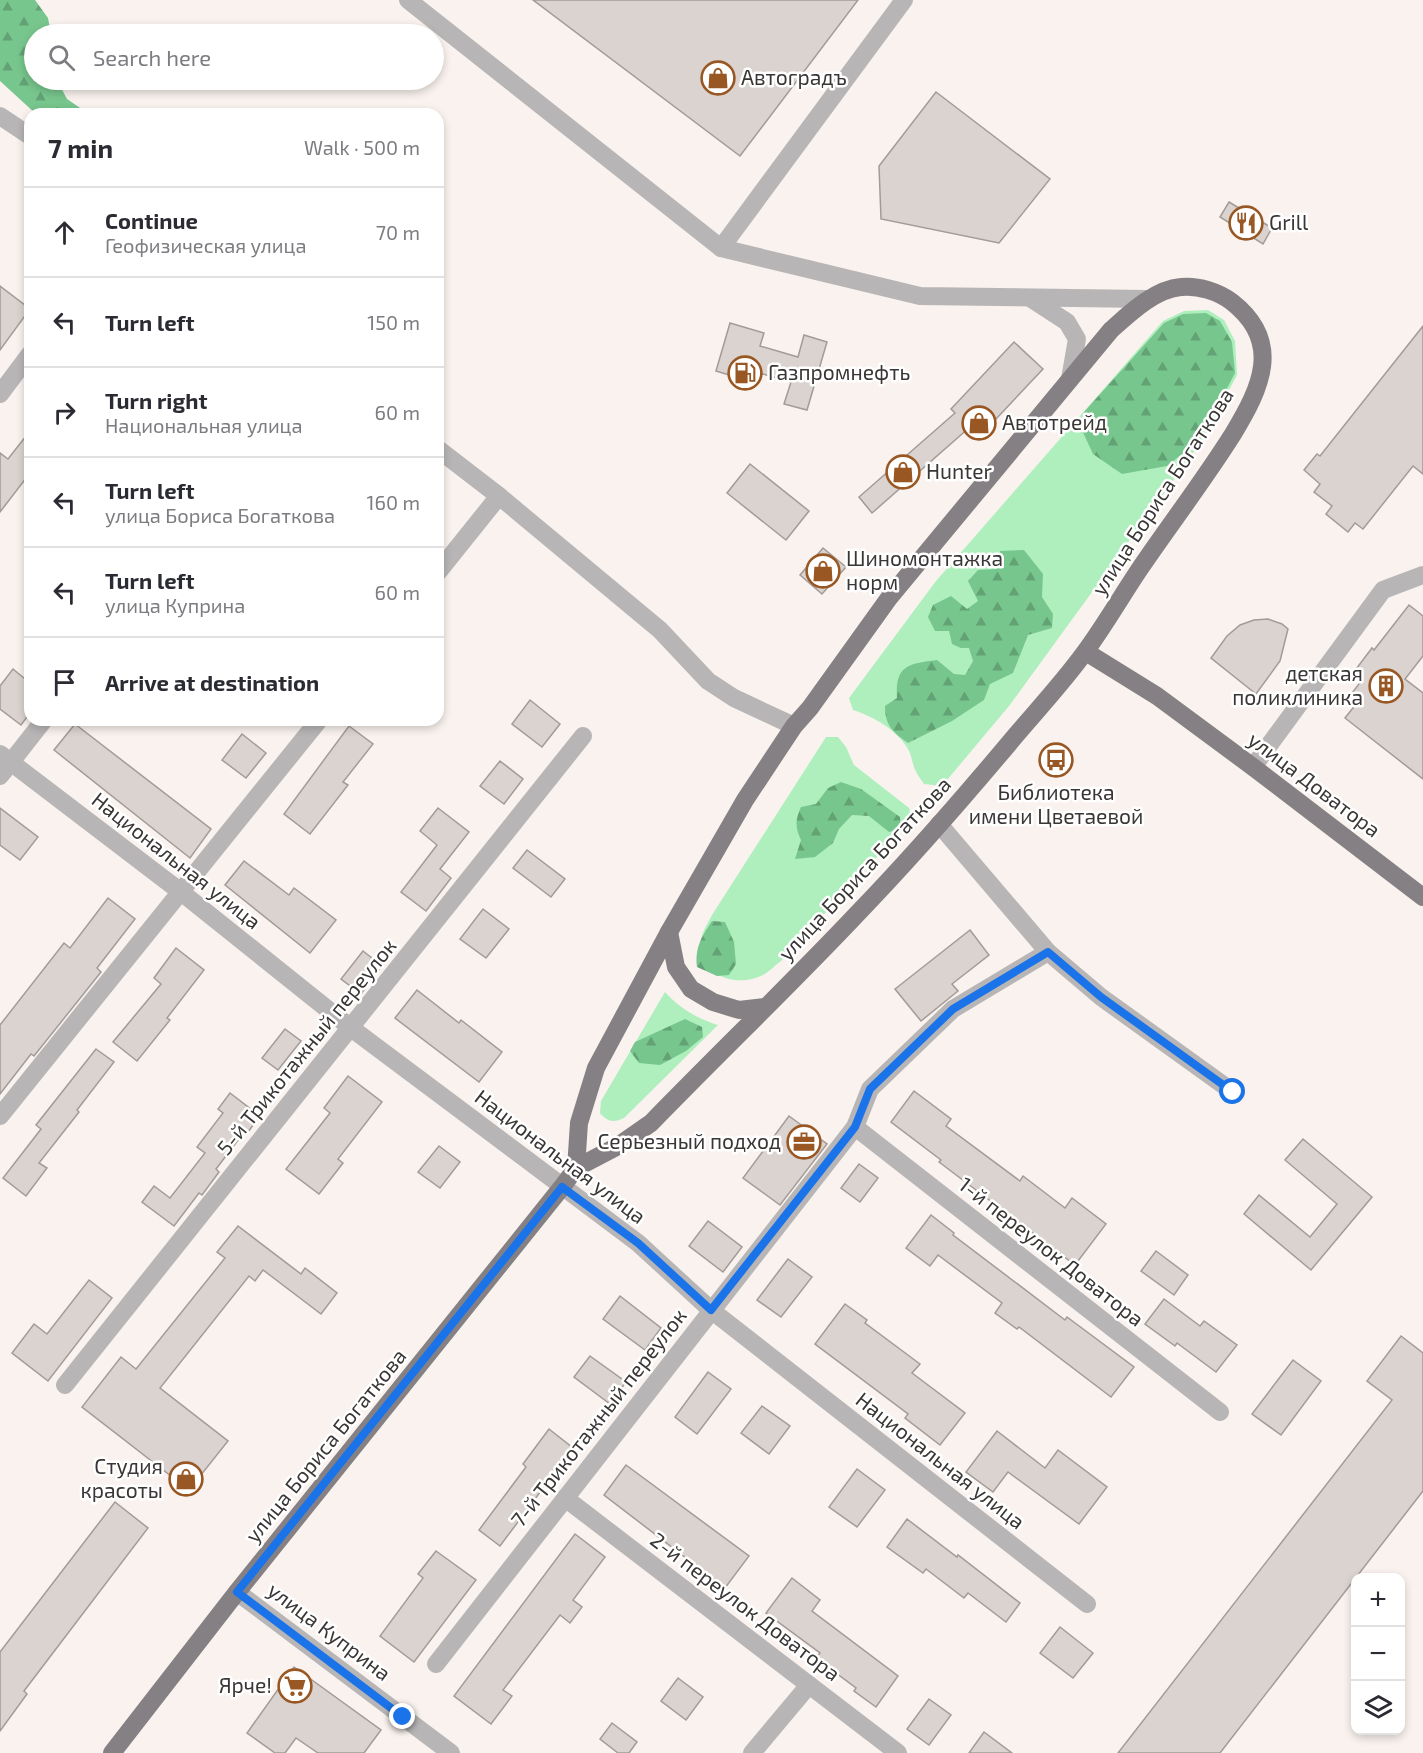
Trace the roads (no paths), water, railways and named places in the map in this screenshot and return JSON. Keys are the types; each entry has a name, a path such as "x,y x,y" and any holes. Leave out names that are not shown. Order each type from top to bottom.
{"main road":[{"name":"улица Бориса Богаткова","path":"112,1753 237,1592 576,1168 618,1146 651,1123 857,915 939,824 1086,652 1138,570 1235,429 1260,381 1263,360 1261,341 1251,321 1225,296 1204,289 1180,286 1147,299 1112,330 889,598 810,708 794,726 745,800 669,932 596,1068 579,1123 576,1168"},
{"name":"улица Доватора","path":"1086,652 1157,696 1423,897"},
{"path":"669,932 676,967 691,989 713,1002 739,1010 765,1007"}],"street":[{"path":"408,0 438,24"},
{"path":"721,248 904,0"},
{"path":"444,29 721,248 920,296 1147,299"},
{"path":"0,116 24,132"},
{"path":"1030,298 1067,322 1077,339 1070,379"},
{"path":"0,394 24,362"},
{"path":"444,454 499,496 660,630 708,681 734,698 794,726"},
{"path":"444,565 499,496"},
{"path":"1253,767 1383,590 1423,575"},
{"path":"4,764 39,726"},
{"path":"0,1116 314,726"},
{"name":"5-й Трикотажный переулок","path":"65,1385 583,736"},
{"name":"Национальная улица","path":"4,764 181,892 351,1028 638,1243 711,1310 1087,1604"},
{"path":"939,824 1048,952 1101,997 1233,1092"},
{"name":"7-й Трикотажный переулок","path":"436,1664 855,1127 870,1089 953,1009 1048,952"},
{"name":"1-й переулок Доватора","path":"855,1127 1220,1412"},
{"name":"2-й переулок Доватора","path":"565,1498 898,1753"},
{"name":"улица Куприна","path":"237,1592 451,1753"},
{"path":"752,1753 809,1685"}],"place":[{"name":"Автоградъ","path":"718,78"},
{"name":"Grill","path":"1246,223"},
{"name":"Газпромнефть","path":"745,373"},
{"name":"Автотрейд","path":"979,423"},
{"name":"Hunter","path":"903,472"},
{"name":"Шиномонтажка норм","path":"823,571"},
{"name":"детская поликлиника","path":"1386,686"},
{"name":"Библиотека имени Цветаевой","path":"1056,760"},
{"name":"Серьезный подход","path":"804,1142"},
{"name":"Студия красоты","path":"186,1479"},
{"name":"Ярче!","path":"295,1686"}]}
